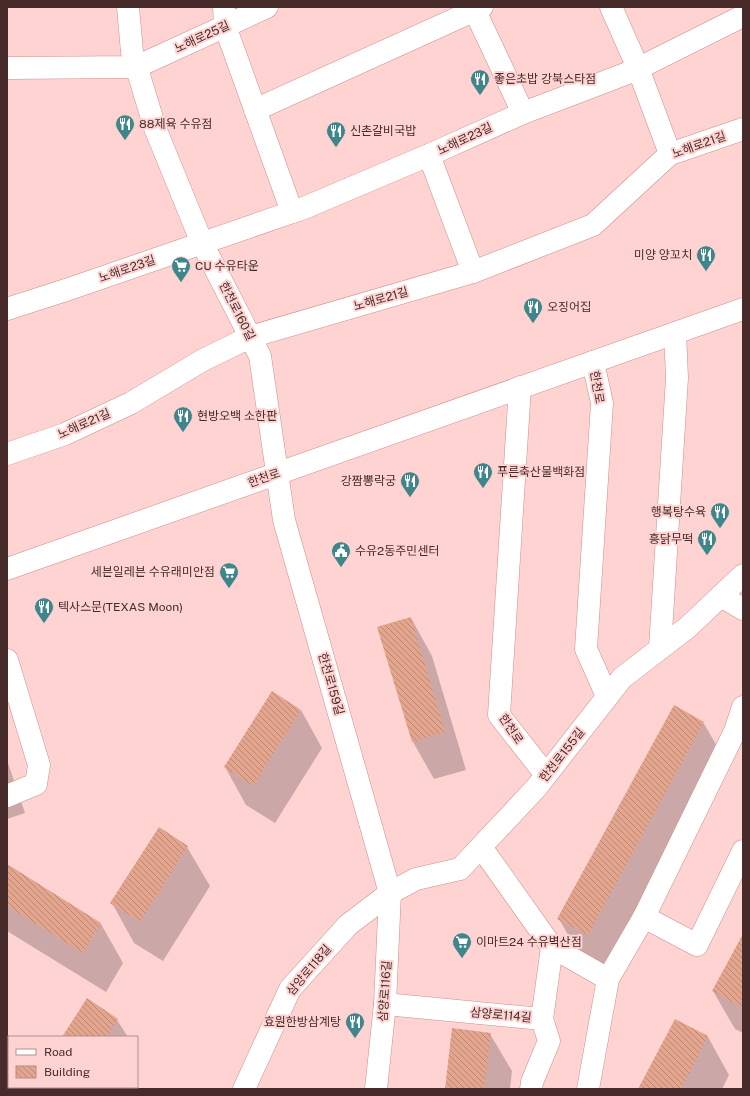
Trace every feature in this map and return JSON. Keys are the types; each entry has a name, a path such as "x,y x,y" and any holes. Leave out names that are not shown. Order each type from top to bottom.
{"street":[{"name":"한천로160길","path":"128,7 132,52 155,128 202,243 260,356 277,473"},
{"name":"노해로25길","path":"136,67 225,17 267,7"},
{"path":"612,7 638,68 670,154"},
{"path":"255,110 478,9 523,112"},
{"name":"노해로23길","path":"7,309 292,212 429,156 523,112 638,68 743,16"},
{"path":"225,17 255,110 292,212"},
{"path":"7,68 136,67"},
{"name":"노해로21길","path":"7,454 65,434 125,406 203,360 250,337 473,272 593,225 670,154 743,129"},
{"path":"429,156 473,272"},
{"name":"한천로","path":"7,569 743,309"},
{"path":"660,648 677,378 675,333"},
{"name":"한천로","path":"593,362 602,403 586,649 607,696"},
{"name":"한천로","path":"520,387 499,714 546,775"},
{"name":"한천로159길","path":"277,473 284,520 390,893"},
{"name":"한천로155길","path":"390,893 416,879 460,869 546,775 622,678 688,627 743,575"},
{"path":"721,596 743,609"},
{"path":"7,660 39,766 36,784 7,796"},
{"path":"588,1089 608,979 735,752 743,707"},
{"path":"481,847 552,947 608,979"},
{"path":"644,917 697,945 743,851"},
{"name":"삼양로116길","path":"376,1089 386,1004 390,893"},
{"name":"삼양로118길","path":"244,1089 290,989 348,925 390,893"},
{"path":"542,1019 552,947"},
{"name":"삼양로114길","path":"386,1004 542,1019 549,1041 532,1082 531,1089"}],"building":[{"path":"411,617 445,732 412,742 377,627"},
{"path":"272,691 301,710 253,786 224,767"},
{"path":"674,705 704,722 588,935 557,919"},
{"path":"159,827 188,846 140,922 110,903"},
{"path":"7,864 101,923 83,953 7,906"},
{"path":"743,934 743,1008 712,991"},
{"path":"87,998 118,1019 107,1036 63,1036"},
{"path":"675,1019 708,1036 681,1089 638,1089"},
{"path":"452,1028 491,1033 484,1089 445,1089"}],"place":[{"name":"좋은초밥 강북스타점","path":"480,96"},
{"name":"88제육 수유점","path":"125,141"},
{"name":"신촌갈비국밥","path":"336,148"},
{"name":"미양 양꼬치","path":"706,272"},
{"name":"CU 수유타운","path":"181,283"},
{"name":"오징어집","path":"533,324"},
{"name":"현방오백 소한판","path":"183,433"},
{"name":"푸른축산물백화점","path":"483,489"},
{"name":"강짬뽕락궁","path":"410,498"},
{"name":"행복탕수육","path":"720,529"},
{"name":"흥닭무떡","path":"707,556"},
{"name":"수유2동주민센터","path":"341,568"},
{"name":"세븐일레븐 수유래미안점","path":"229,589"},
{"name":"텍사스문(TEXAS Moon)","path":"44,624"},
{"name":"이마트24 수유벽산점","path":"462,959"},
{"name":"효원한방삼계탕","path":"355,1039"}]}
